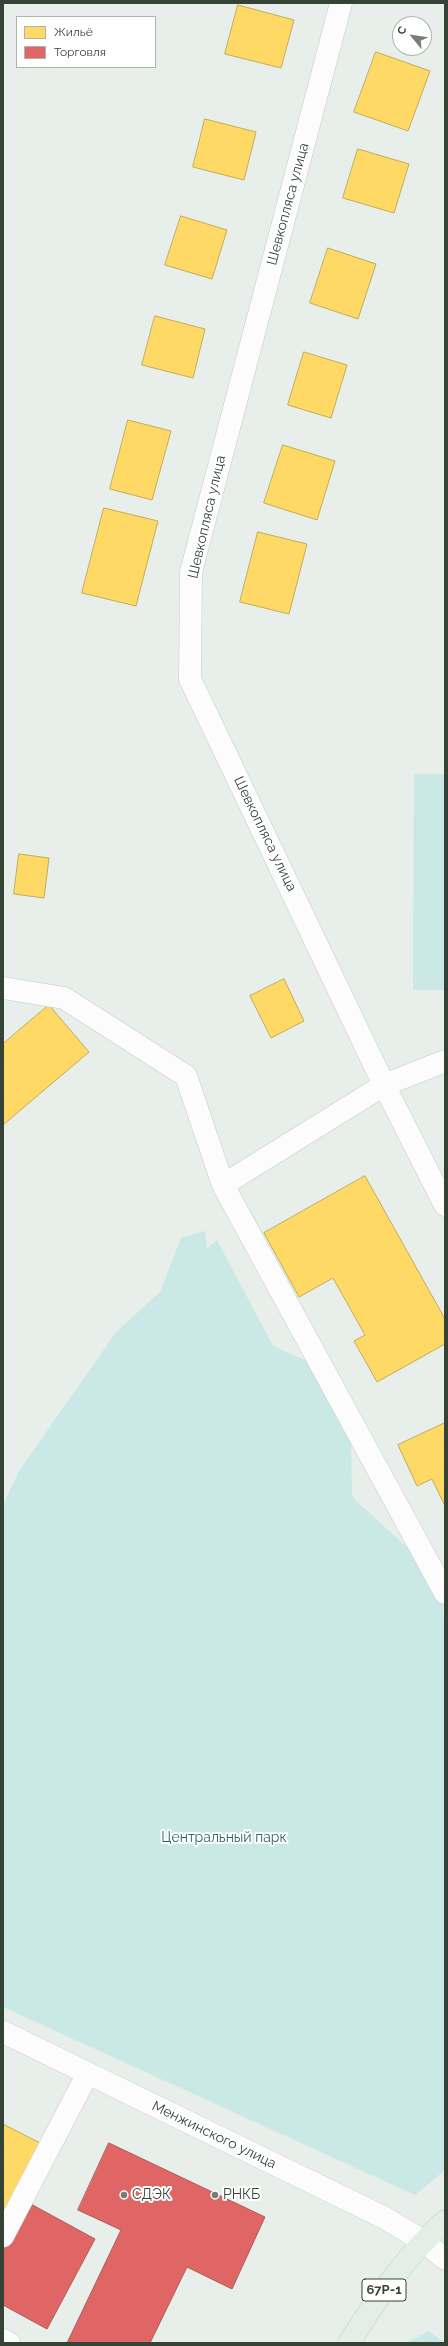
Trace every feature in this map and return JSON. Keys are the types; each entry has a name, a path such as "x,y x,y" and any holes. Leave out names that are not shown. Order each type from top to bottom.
{"main road":[{"name":"67Р-1","path":"349,2343 374,2302 423,2241 445,2221"}],"street":[{"name":"Шевкопляса улица","path":"341,3 190,572 190,679 384,1085 445,1205"},
{"path":"3,988 64,998 186,1076 223,1185 445,1593"},
{"path":"223,1185 384,1085 445,1061"},
{"name":"Менжинского улица","path":"3,2032 385,2218 423,2241 445,2258"},
{"path":"3,2236 88,2073"},
{"path":"3,2340 9,2343"}],"green space":[{"path":"414,774 445,774 445,990 413,990"},
{"name":"Центральный парк","path":"205,1231 207,1249 217,1240 273,1346 320,1367 351,1437 352,1495 356,1501 441,1578 445,1638 445,2170 415,2195 3,2007 3,1505 19,1471 117,1331 160,1292 181,1238"},
{"path":"429,2331 445,2343 405,2343"}],"building: Жильё":[{"path":"238,5 294,20 281,68 225,54"},
{"path":"376,52 430,71 408,131 354,112"},
{"path":"205,119 256,132 244,180 193,167"},
{"path":"358,149 409,164 394,213 343,198"},
{"path":"181,216 227,230 212,279 165,265"},
{"path":"328,248 376,264 358,319 310,303"},
{"path":"155,316 205,329 193,378 142,365"},
{"path":"304,352 347,365 331,418 288,405"},
{"path":"128,420 171,431 152,500 110,489"},
{"path":"283,445 335,461 317,520 264,503"},
{"path":"104,508 158,521 136,606 82,593"},
{"path":"258,532 307,544 289,614 240,602"},
{"path":"19,854 49,858 44,898 14,894"},
{"path":"284,979 304,1021 271,1038 250,996"},
{"path":"49,1005 89,1052 3,1125 3,1044"},
{"path":"365,1176 445,1319 445,1344 377,1382 354,1341 365,1335 333,1278 299,1297 264,1233"},
{"path":"445,1423 445,1506 432,1479 417,1486 398,1445"},
{"path":"3,2124 44,2145 3,2226"}],"building: Торговля":[{"path":"109,2143 265,2217 232,2289 187,2267 150,2343 67,2343 121,2230 78,2210"},
{"path":"29,2203 95,2239 47,2329 3,2305 3,2251"}],"place":[{"name":"СДЭК","path":"124,2195"},
{"name":"РНКБ","path":"215,2195"}]}
